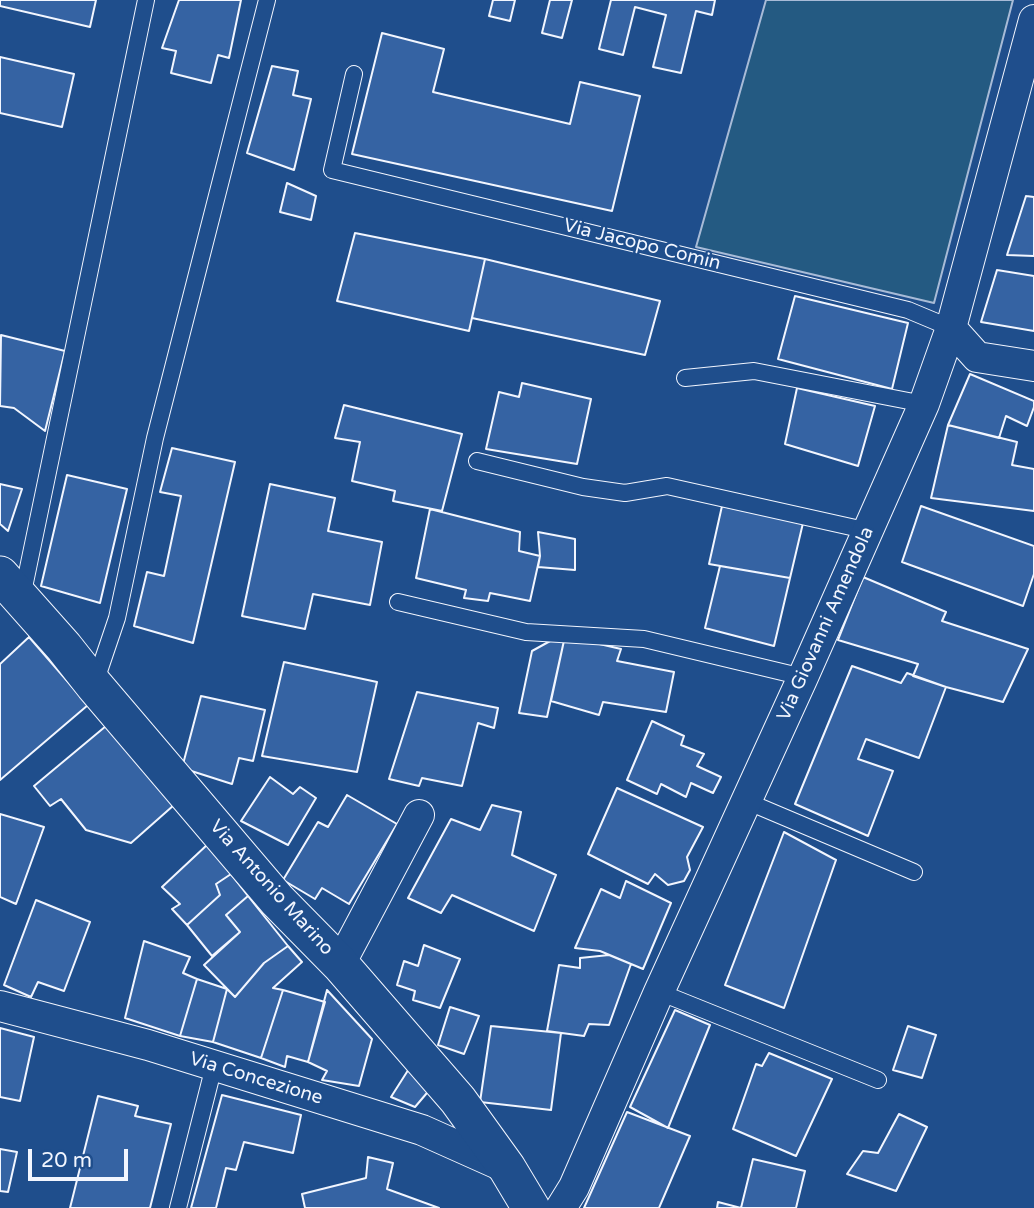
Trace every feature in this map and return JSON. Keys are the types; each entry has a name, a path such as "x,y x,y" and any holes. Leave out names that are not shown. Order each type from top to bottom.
{"street":[{"name":"Via Giovanni Amendola","path":"561,1208 574,1187 924,404 951,328 1034,20"},
{"name":"Via Jacopo Comin","path":"951,328 977,357 1034,366"},
{"name":"Via Antonio Marino","path":"11,587 277,900 340,964 458,1100 507,1168 531,1208"},
{"path":"340,964 419,816"},
{"name":"Via Concezione","path":"0,1006 108,1034 422,1130 507,1168"}],"lane":[{"path":"11,587 146,0"},
{"path":"94,685 117,618 155,439 267,0"},
{"name":"Via Jacopo Comin","path":"354,74 332,170 908,310 951,328"},
{"path":"685,378 754,371 924,404"},
{"path":"477,461 583,488 625,493 667,486 869,531"},
{"path":"398,603 526,632 645,639 803,677"},
{"path":"746,802 914,872"},
{"path":"659,992 878,1080"},
{"path":"177,1208 214,1066"}],"shaded area":[{"path":"766,0 1013,0 934,303 696,247"}],"building":[{"path":"0,0 96,0 90,27 0,6"},
{"path":"179,0 241,0 229,58 218,55 211,83 171,73 176,51 162,48"},
{"path":"493,0 515,0 510,21 489,16"},
{"path":"550,0 572,0 562,38 542,33"},
{"path":"611,0 715,0 712,15 696,11 681,73 653,67 666,15 635,7 623,55 599,49"},
{"path":"382,33 444,49 433,92 570,124 580,82 640,96 612,211 352,154"},
{"path":"0,57 74,74 62,127 0,113"},
{"path":"272,66 298,71 293,95 311,99 294,170 247,153"},
{"path":"287,183 316,196 311,220 280,212"},
{"path":"1026,196 1034,197 1034,256 1007,255"},
{"path":"355,233 485,259 469,331 337,301"},
{"path":"485,259 660,301 645,355 472,318"},
{"path":"997,270 1034,276 1034,331 981,322"},
{"path":"795,296 908,323 892,389 778,359"},
{"path":"1,335 65,351 45,431 14,408 0,406"},
{"path":"970,374 1034,401 1027,426 1006,416 999,438 948,425"},
{"path":"522,383 591,399 577,464 486,449 499,392 519,397"},
{"path":"797,388 875,406 858,466 785,444"},
{"path":"344,405 462,434 442,511 393,501 395,491 352,481 360,442 335,438"},
{"path":"948,425 1017,442 1012,465 1034,469 1034,511 931,498"},
{"path":"172,448 235,462 193,643 134,626 147,572 164,576 181,496 160,492"},
{"path":"67,475 127,489 100,603 41,586"},
{"path":"0,484 22,489 8,531 0,524"},
{"path":"270,484 335,498 328,531 382,542 370,605 313,594 305,629 242,616"},
{"path":"722,506 803,523 790,578 709,564"},
{"path":"921,506 1034,546 1034,574 1023,606 902,562"},
{"path":"430,509 520,532 519,551 540,556 530,601 490,593 488,601 464,598 466,590 416,578"},
{"path":"538,532 575,539 575,570 538,567"},
{"path":"720,566 790,578 774,646 705,628"},
{"path":"863,577 946,612 942,621 1028,649 1003,702 913,676 918,664 838,640"},
{"path":"565,636 621,649 617,661 674,672 666,712 603,702 599,715 551,701"},
{"path":"565,636 547,717 519,713 532,651"},
{"path":"29,637 88,705 0,780 0,664"},
{"path":"284,662 377,682 357,772 262,756"},
{"path":"852,666 901,683 907,673 946,687 919,758 866,739 858,759 893,771 868,836 795,804"},
{"path":"417,692 498,708 494,728 478,723 462,786 422,778 419,786 389,779"},
{"path":"201,696 265,710 253,761 239,758 232,784 182,768"},
{"path":"652,721 684,736 681,745 704,754 697,766 721,777 713,793 691,783 686,797 661,784 657,794 627,780"},
{"path":"106,726 174,805 131,843 86,830 61,799 50,806 34,786"},
{"path":"270,777 293,794 300,787 316,798 288,845 241,821"},
{"path":"617,788 703,827 687,857 690,870 684,881 668,885 655,874 648,884 588,854"},
{"path":"347,795 397,824 349,904 322,888 315,899 283,880 318,822 328,827"},
{"path":"492,805 521,812 512,855 556,875 534,931 452,895 441,913 408,898 451,819 480,830"},
{"path":"0,814 44,827 16,904 0,897"},
{"path":"784,832 836,860 784,1008 725,985"},
{"path":"208,844 231,874 216,884 220,895 187,925 172,909 180,904 162,887"},
{"path":"231,874 248,896 226,915 240,932 212,956 187,925 220,895 216,884"},
{"path":"626,881 671,903 643,969 600,951 575,948 601,889 620,898"},
{"path":"248,896 288,946 264,963 235,997 204,965 240,932 226,915"},
{"path":"36,900 90,922 64,991 38,982 31,997 4,985"},
{"path":"144,941 190,957 183,973 197,979 180,1036 125,1018"},
{"path":"424,945 460,959 440,1008 413,1000 415,991 397,985 404,961 418,966"},
{"path":"288,946 302,962 273,988 283,990 261,1058 213,1042 227,989 235,997 264,963"},
{"path":"609,955 631,964 609,1025 589,1024 584,1036 547,1031 559,965 580,968 580,958"},
{"path":"197,979 227,989 213,1042 180,1036"},
{"path":"283,990 325,1002 308,1062 287,1056 285,1067 261,1058"},
{"path":"327,990 372,1039 359,1086 322,1080 327,1071 308,1062"},
{"path":"450,1007 479,1016 464,1054 438,1045"},
{"path":"675,1010 710,1025 668,1128 630,1107"},
{"path":"491,1026 561,1033 551,1110 480,1102"},
{"path":"908,1026 936,1035 922,1078 893,1070"},
{"path":"0,1028 34,1037 20,1101 0,1097"},
{"path":"769,1053 832,1079 796,1156 733,1129 756,1064 762,1066"},
{"path":"412,1064 432,1087 415,1107 391,1097"},
{"path":"222,1095 301,1115 293,1153 244,1142 236,1170 226,1168 216,1208 191,1208"},
{"path":"98,1096 138,1106 135,1116 171,1124 150,1208 70,1208"},
{"path":"627,1112 690,1136 659,1208 584,1208"},
{"path":"899,1114 927,1127 896,1191 847,1174 863,1151 878,1153"},
{"path":"0,1149 17,1152 8,1192 0,1191"},
{"path":"368,1157 393,1163 387,1189 439,1208 305,1208 302,1194 366,1178"},
{"path":"753,1159 805,1171 796,1208 741,1208"},
{"path":"718,1202 741,1208 717,1208"}]}
